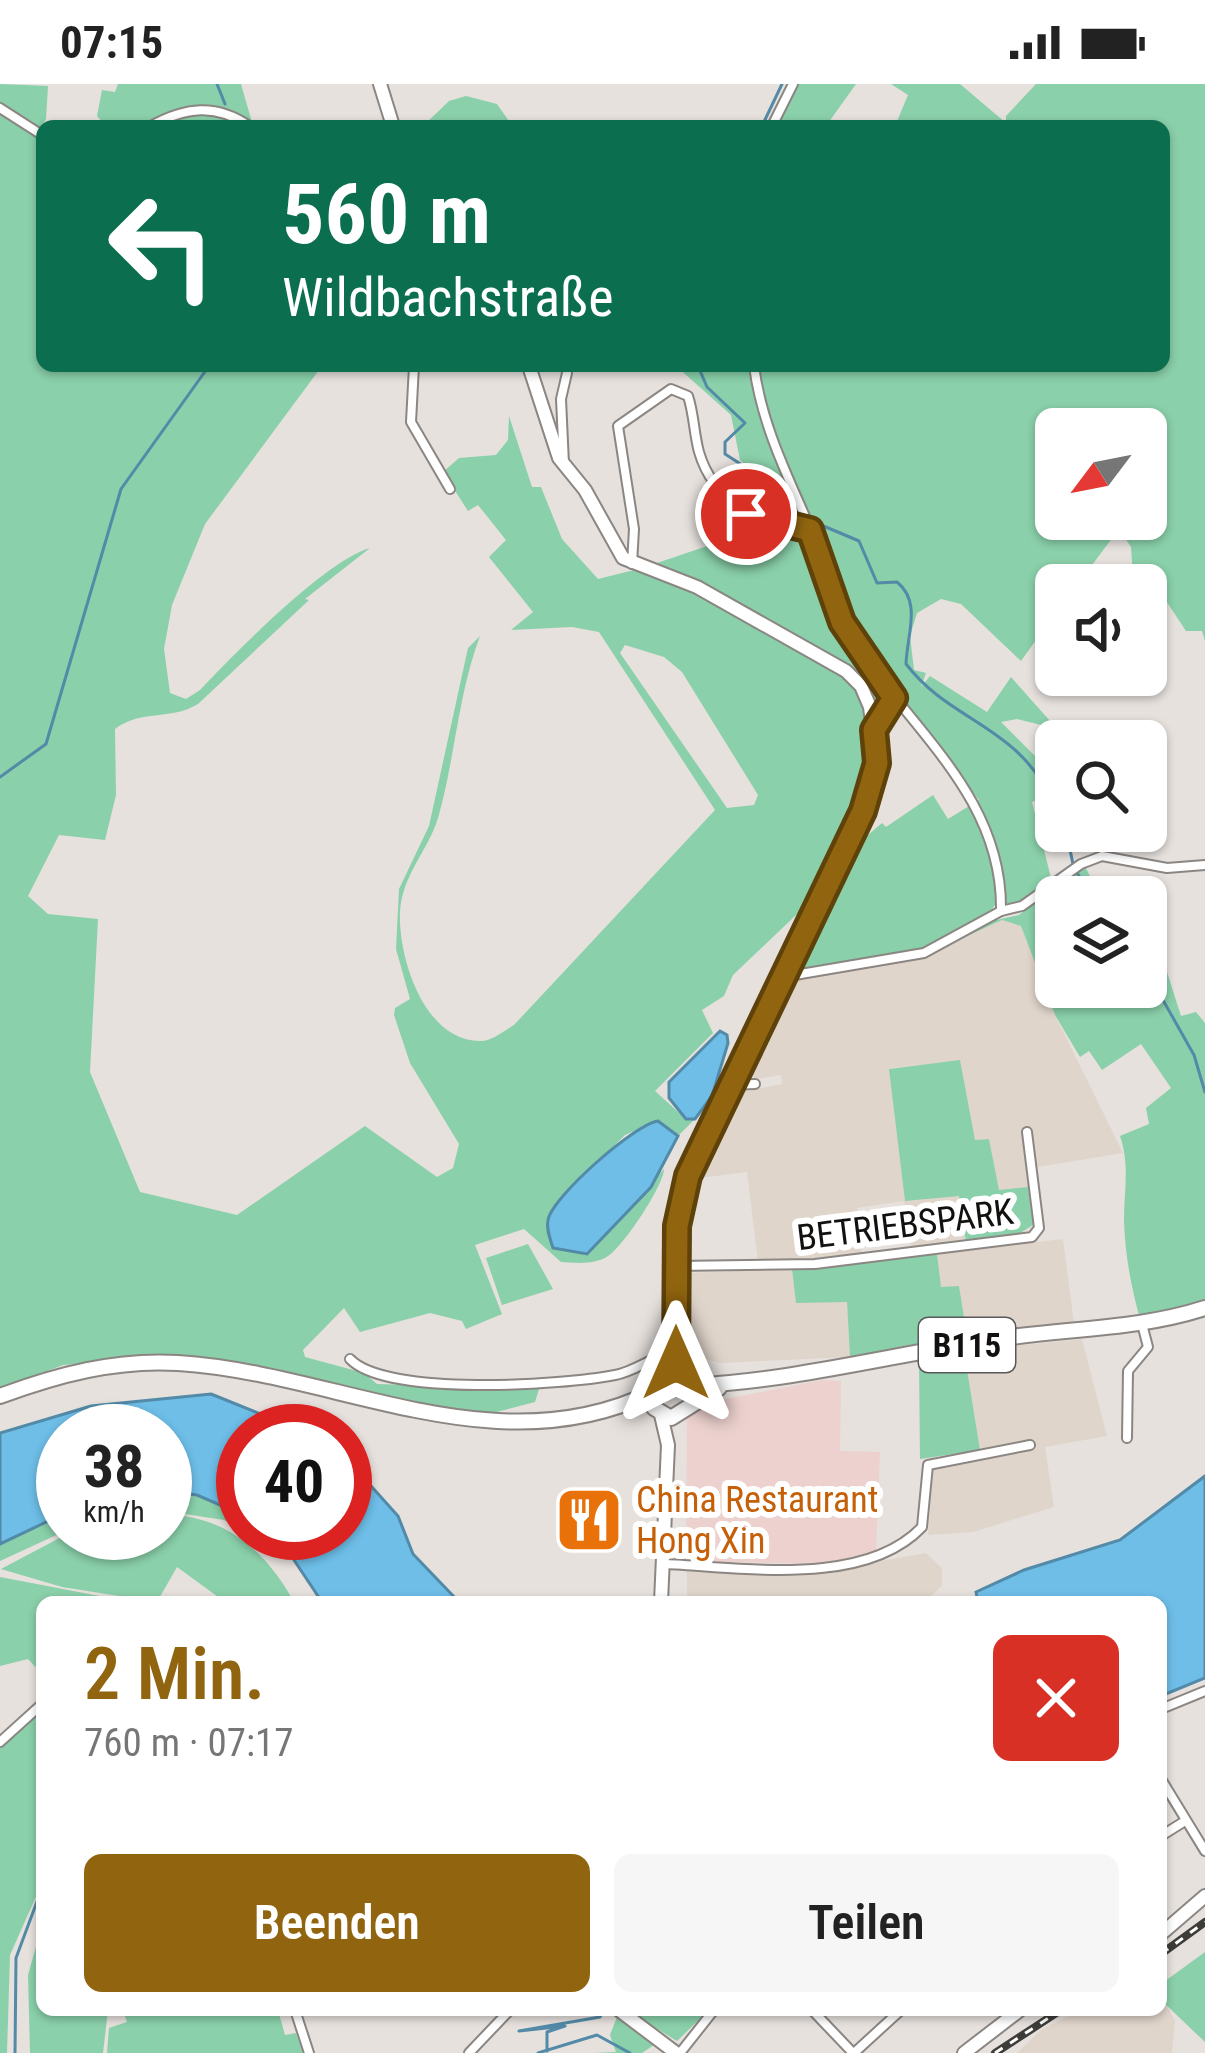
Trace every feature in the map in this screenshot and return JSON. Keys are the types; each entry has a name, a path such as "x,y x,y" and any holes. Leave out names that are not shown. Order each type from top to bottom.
{"main road":[{"name":"B115","path":"656,1406 681,1376 729,1384 999,1339 1142,1324 1205,1308"},
{"name":"B115","path":"0,1396 90,1369 175,1363 237,1370 412,1412 472,1420 538,1421 656,1406 681,1416"},
{"path":"681,1376 681,1416"}],"street":[{"path":"380,84 391,120"},
{"path":"775,120 793,84"},
{"path":"0,108 36,131"},
{"path":"169,120 201,109 223,111 239,120"},
{"path":"414,372 411,422 450,489"},
{"path":"350,1359 376,1372 477,1385 681,1376 675,1265 688,1176 871,790 877,763 866,694 845,671 697,587 632,564 614,548 585,490 564,466 531,372"},
{"path":"755,372 773,444 842,622 894,698 967,786 999,866 1001,910"},
{"path":"564,466 561,399 567,374"},
{"path":"632,564 632,509 618,426 671,389 688,396 701,459 736,505 751,517 810,530"},
{"path":"874,730 894,698"},
{"path":"782,977 924,953 1001,910 1022,906 1082,864 1112,856 1168,868 1205,866"},
{"path":"730,1084 755,1084"},
{"name":"BETRIEBSPARK","path":"675,1265 814,1264 1032,1237 1039,1228 1027,1132"},
{"path":"1127,1438 1128,1371 1148,1347 1142,1324"},
{"path":"656,1406 668,1445 662,1596"},
{"path":"668,1445 681,1416"},
{"path":"665,1564 820,1567 894,1550 922,1527 928,1465 1030,1444"},
{"path":"1167,1707 1205,1691"},
{"path":"0,1742 36,1709"},
{"path":"1167,1789 1205,1851"},
{"path":"1167,1832 1186,1820"},
{"path":"1167,1929 1205,1896"},
{"path":"297,2016 309,2053"},
{"path":"470,2053 504,2016"},
{"path":"627,2016 678,2053 709,2016"},
{"path":"818,2016 853,2053 894,2016"},
{"path":"964,2053 1007,2016"}],"shaded area":[{"path":"1002,920 1021,926 1035,957 1035,1008 1053,1008 1123,1153 1026,1169 1028,1187 999,1191 989,1139 975,1140 960,1061 890,1068 905,1201 960,1195 966,1242 911,1248 904,1201 857,1208 862,1254 758,1262 747,1172 693,1179 734,1093 782,1084 781,1075 756,1079 744,1071 783,988 804,977 921,958"},
{"path":"1063,1239 1074,1323 967,1335 959,1287 941,1288 937,1254"},
{"path":"792,1269 796,1302 847,1301 850,1357 720,1363 696,1356 681,1289 689,1273"},
{"path":"1082,1339 1107,1436 1045,1447 1054,1507 973,1532 928,1535 933,1468 1032,1447 1030,1441 980,1450 964,1351"},
{"path":"823,1380 841,1381 840,1451 880,1452 876,1551 825,1564 686,1561 687,1416 709,1402"},
{"path":"926,1553 942,1568 942,1586 931,1596 687,1596 687,1569 824,1571"},
{"path":"1167,2006 1175,2021 1172,2053 1017,2053 1041,2030 1068,2016 1167,2016"}],"green space":[{"path":"0,84 48,86 46,119 36,120 36,372 318,372 205,524 172,605 164,649 170,693 186,699 200,690 306,589 370,548 305,599 309,600 198,704 135,719 115,729 116,795 105,840 59,835 28,896 48,914 98,919 90,1072 140,1192 237,1215 365,1126 437,1177 453,1168 459,1144 410,1063 394,1015 395,1008 410,999 396,949 399,889 429,826 468,648 480,636 438,818 405,886 400,912 410,973 418,994 444,1028 461,1038 481,1041 514,1025 715,810 599,632 572,627 511,630 533,612 489,557 506,540 478,505 468,511 443,472 459,458 496,455 508,440 509,416 532,487 541,487 562,539 598,579 638,569 679,584 849,677 863,700 872,761 862,798 817,895 733,975 724,996 702,1010 713,1033 655,1091 686,1119 695,1119 678,1136 658,1121 625,1135 554,1206 587,1254 664,1169 650,1201 615,1250 597,1261 561,1262 524,1229 475,1245 502,1314 466,1329 462,1321 430,1313 360,1332 344,1308 303,1350 305,1357 364,1373 377,1384 539,1389 535,1402 485,1415 171,1357 63,1365 0,1389","holes":["625,645 664,657 682,672 758,795 754,805 727,808 620,653"]},
{"path":"118,84 241,84 251,120 101,120 97,116 102,90 115,92"},
{"path":"796,84 856,84 830,120 779,120"},
{"path":"891,84 960,84 1002,120 898,120 908,95"},
{"path":"1036,84 1205,84 1205,641 1202,631 1186,631 1167,602 1167,564 1132,564 1126,540 1167,540 1167,408 1035,408 1035,540 1111,540 1093,564 1035,564 1035,641 1021,661 961,604 941,599 917,613 910,636 914,670 926,673 921,687 930,676 987,712 1011,677 1049,720 1001,722 1035,756 1035,852 1044,852 1050,876 1035,876 1035,893 1014,906 998,899 984,918 936,945 791,974 854,836 861,841 882,823 886,827 933,795 948,819 979,800 897,699 879,738 860,682 648,566 743,534 784,500 740,460 731,415 683,372 1170,372 1170,120 1006,120 1006,116"},
{"path":"466,96 497,104 508,120 429,120 449,101"},
{"path":"1084,864 1090,876 1069,876"},
{"path":"1035,902 1035,963 1021,926 1002,920 935,951 992,921 1019,915"},
{"path":"1167,972 1181,1016 1196,1012 1205,1023 1205,1302 1140,1319 1132,1285 1120,1136 1149,1124 1146,1108 1171,1088 1141,1044 1102,1070 1089,1051 1080,1057 1052,1008 1167,1008"},
{"path":"960,1060 975,1140 989,1139 999,1190 1028,1187 1033,1225 1017,1235 966,1242 959,1196 905,1201 889,1069"},
{"path":"528,1244 553,1289 502,1305 486,1258"},
{"path":"937,1254 941,1287 959,1286 967,1335 850,1357 847,1302 796,1303 792,1269"},
{"path":"964,1351 980,1450 920,1459 919,1361"},
{"path":"192,1494 216,1504 216,1519 192,1515"},
{"path":"192,1518 216,1525 216,1560 264,1560 290,1596 217,1596 177,1567 160,1596 119,1596 62,1587 1,1569 36,1550 36,1560 192,1560"},
{"path":"36,1527 36,1544 0,1561 0,1544"},
{"path":"0,1577 100,1596 36,1596 36,1668 28,1659 0,1666"},
{"path":"36,1713 36,1896 10,1955 7,2053 0,2053 0,1745"},
{"path":"36,1946 36,2016 107,2016 103,2053 30,2053 28,1975"},
{"path":"1205,1952 1205,2042 1167,2006 1167,1980"},
{"path":"125,2016 280,2016 285,2035 296,2033 303,2053 107,2053 109,2028 127,2022"},
{"path":"636,2016 703,2016 677,2041"},
{"path":"617,2017 654,2045 642,2053 593,2053 616,2052 610,2035"}],"water":[{"path":"720,1031 727,1035 728,1043 712,1096 695,1119 686,1119 669,1098 669,1082"},
{"path":"658,1121 678,1136 651,1187 587,1254 553,1248 548,1220 564,1195 614,1148"},
{"path":"211,1394 236,1404 216,1404 216,1503 192,1494 192,1404 111,1404"},
{"path":"36,1422 36,1527 0,1544 0,1433"},
{"path":"1205,1476 1205,1678 1167,1694 1167,1596 977,1596 976,1592 1024,1570 1120,1540"},
{"path":"372,1487 398,1516 413,1554 453,1596 318,1596 294,1560 372,1560"}],"waterway":[{"path":"217,84 225,104"},
{"path":"765,120 782,84"},
{"path":"0,777 46,744 121,489 205,372"},
{"path":"701,372 707,387 745,423 725,442 725,454 778,488 792,514 804,522"},
{"path":"814,522 859,541 877,583 897,582 905,590 911,609 906,664 944,700 1005,741 1035,772"},
{"path":"1070,852 1073,864"},
{"path":"1167,1007 1194,1055 1205,1092"},
{"path":"15,2053 16,1958 36,1904"},
{"path":"547,2051 547,2032 565,2026 519,2031 601,2016"},
{"path":"538,2053 597,2035 630,2053"}],"railway":[{"path":"1167,1950 1205,1922"},
{"path":"995,2053 1052,2016"}],"place":[{"name":"China Restaurant Hong Xin","path":"589,1520"}],"route":[{"path":"676,1363 677,1226 688,1176 863,811 877,763 874,730 894,698 842,622 810,530 746,514"}]}
